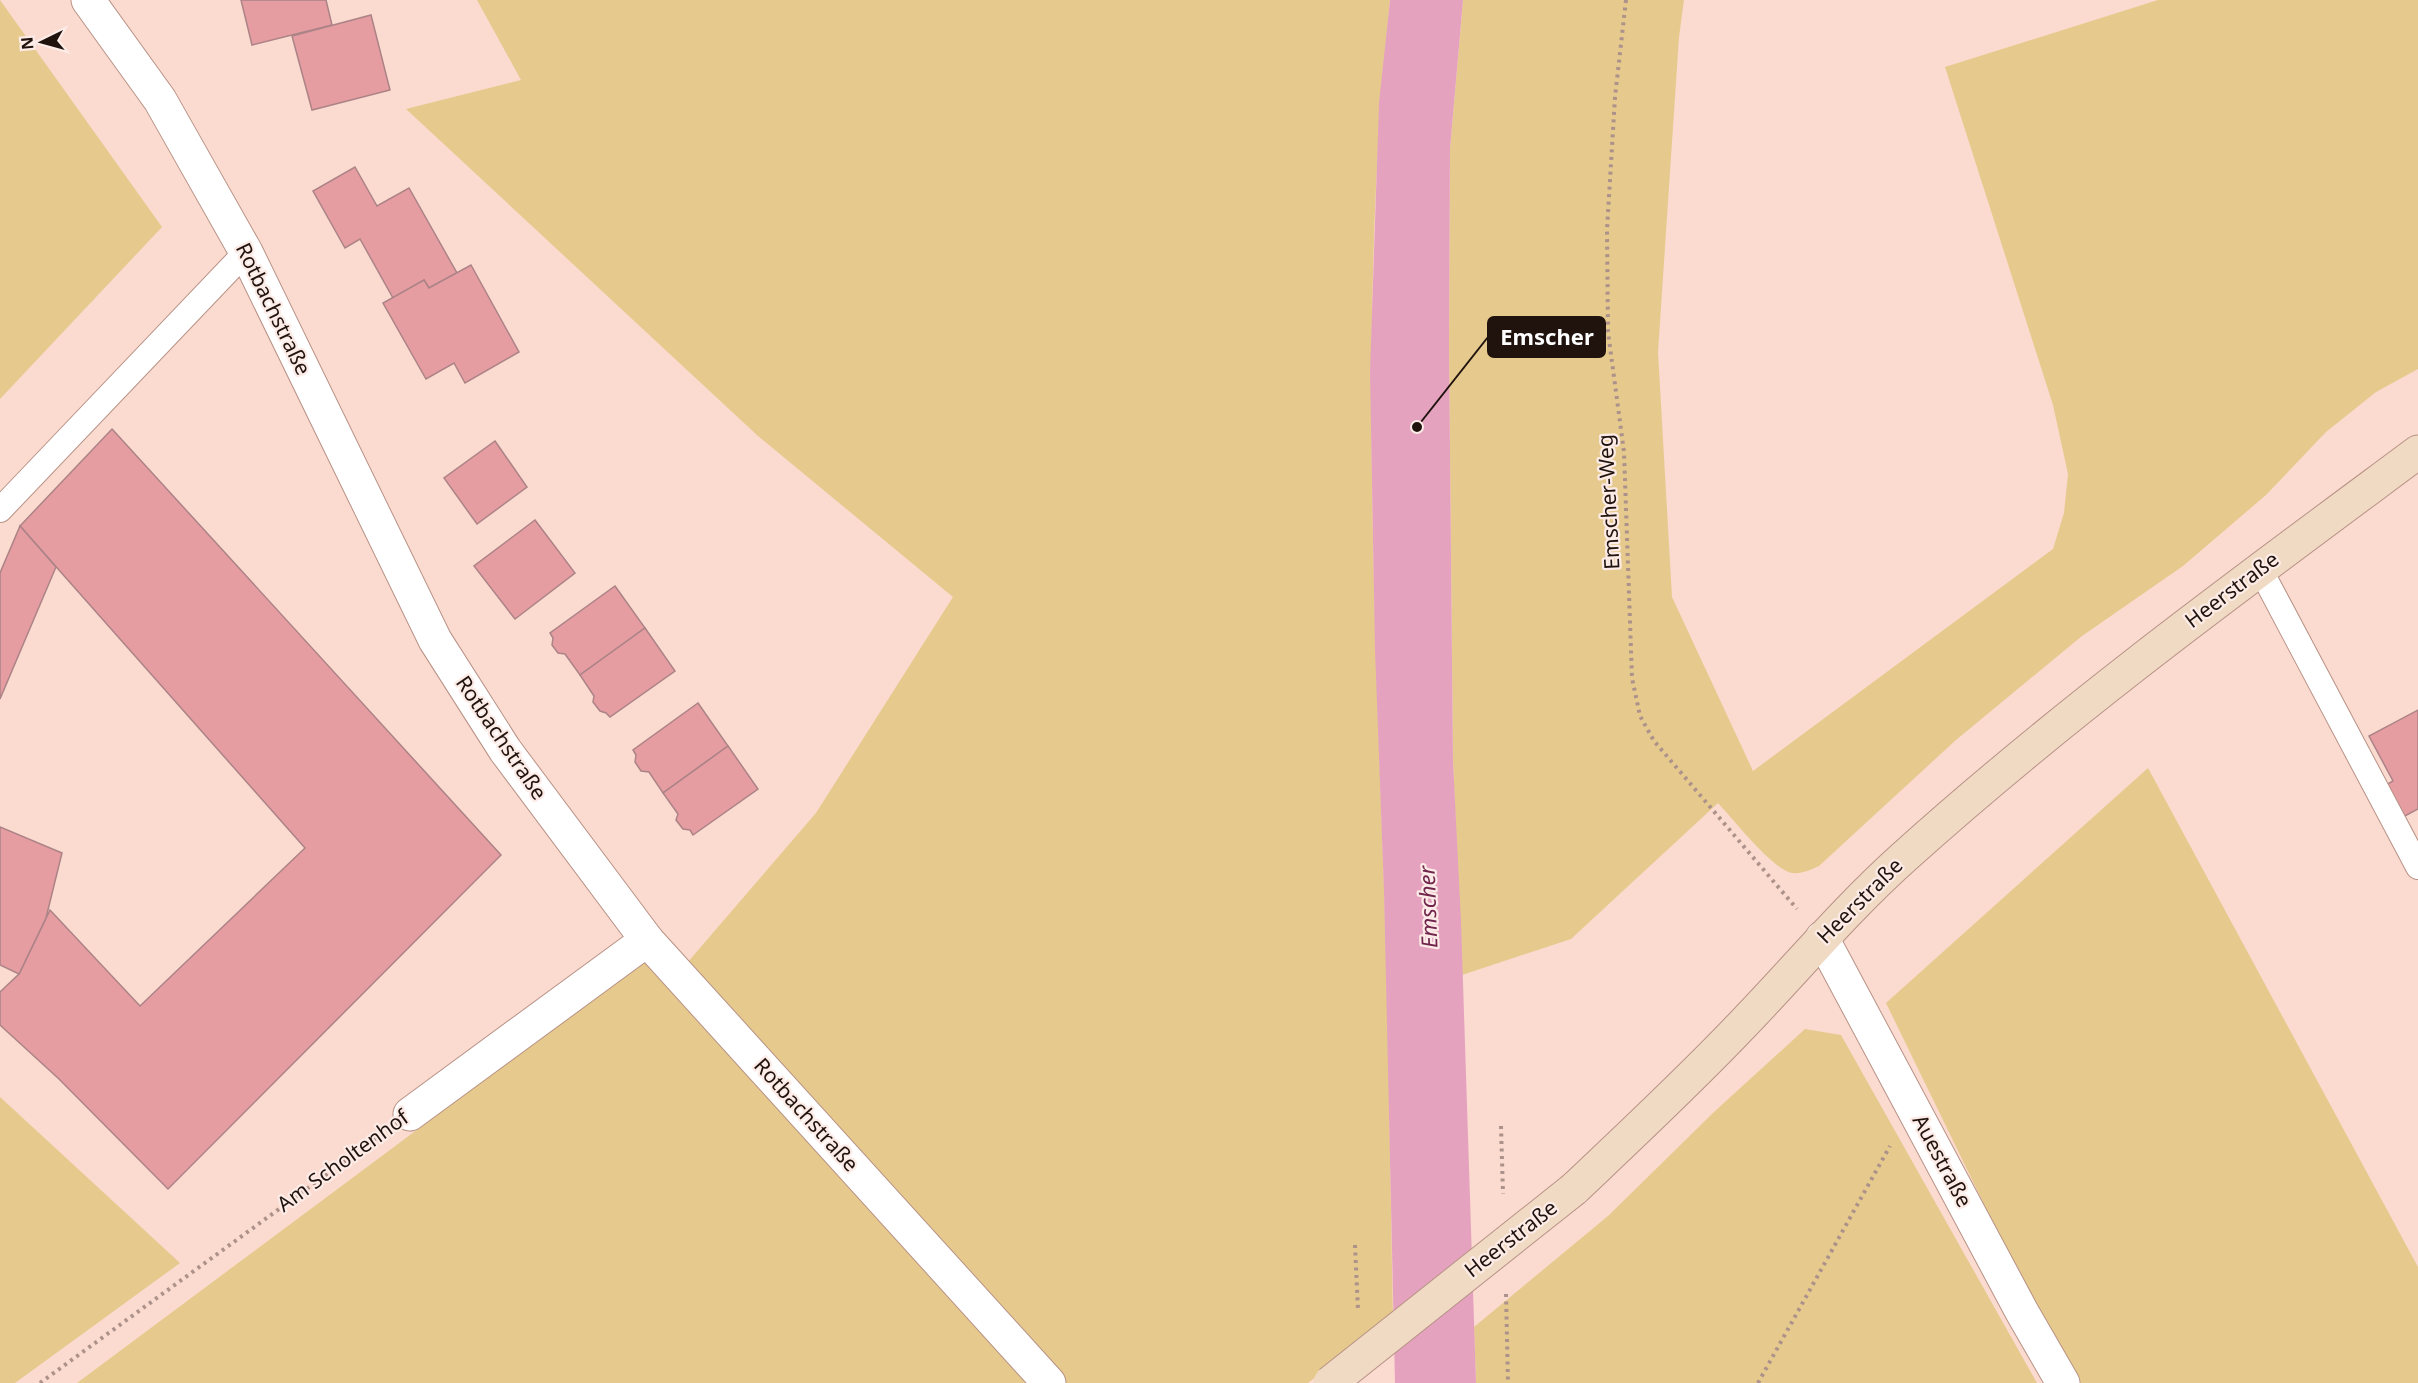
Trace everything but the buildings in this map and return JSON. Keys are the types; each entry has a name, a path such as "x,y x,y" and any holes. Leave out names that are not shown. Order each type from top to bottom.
{"main road":[{"name":"Heerstraße","path":"1330,1383 1574,1190 1744,1023 1822,938 1902,859 1985,786 2209,606 2418,452"}],"street":[{"name":"Rotbachstraße","path":"88,0 160,100 246,252 435,640 505,750 647,940 1049,1383"},
{"name":"Auestraße","path":"1822,938 2022,1312 2063,1383"},
{"name":"Am Scholtenhof","path":"410,1114 647,940"}],"lane":[{"path":"0,510 246,252"},
{"path":"2260,569 2418,867"}],"path":[{"name":"Emscher-Weg","path":"1626,0 1615,97 1607,230 1608,332 1624,452 1632,678 1640,716 1654,741 1822,938"},
{"name":"Am Scholtenhof","path":"40,1383 410,1114"},
{"path":"1758,1383 1892,1142 1922,1125"}],"shaded area":[{"path":"0,0 162,227 0,399"},
{"path":"477,0 1390,0 1380,111 1375,222 1372,444 1393,1318 1308,1383 1065,1383 687,963 816,813 953,597 758,436 406,109 521,80"},
{"path":"1463,0 1684,0 1679,37 1658,352 1672,597 1753,771 2053,549 2064,513 2068,474 2053,405 1945,67 2158,0 2418,0 2418,369 2376,392 2326,432 2266,495 2183,566 2082,636 1956,740 1819,866 1799,873 1784,870 1764,854 1718,803 1571,939 1462,975 1453,761 1449,348 1450,149"},
{"path":"2148,768 2418,1267 2418,1383 2078,1383 2034,1307 1886,1003"},
{"path":"653,954 1028,1383 77,1383"},
{"path":"1805,1029 1841,1035 2037,1383 1476,1383 1474,1327 1608,1216 1714,1112"},
{"path":"0,1097 180,1263 15,1383 0,1383"}],"water":[{"path":"1390,0 1463,0 1450,149 1449,348 1453,761 1461,921 1476,1383 1395,1383 1384,892 1375,650 1370,372 1379,103"}],"place":[{"name":"Emscher","path":"1417,427"}]}
